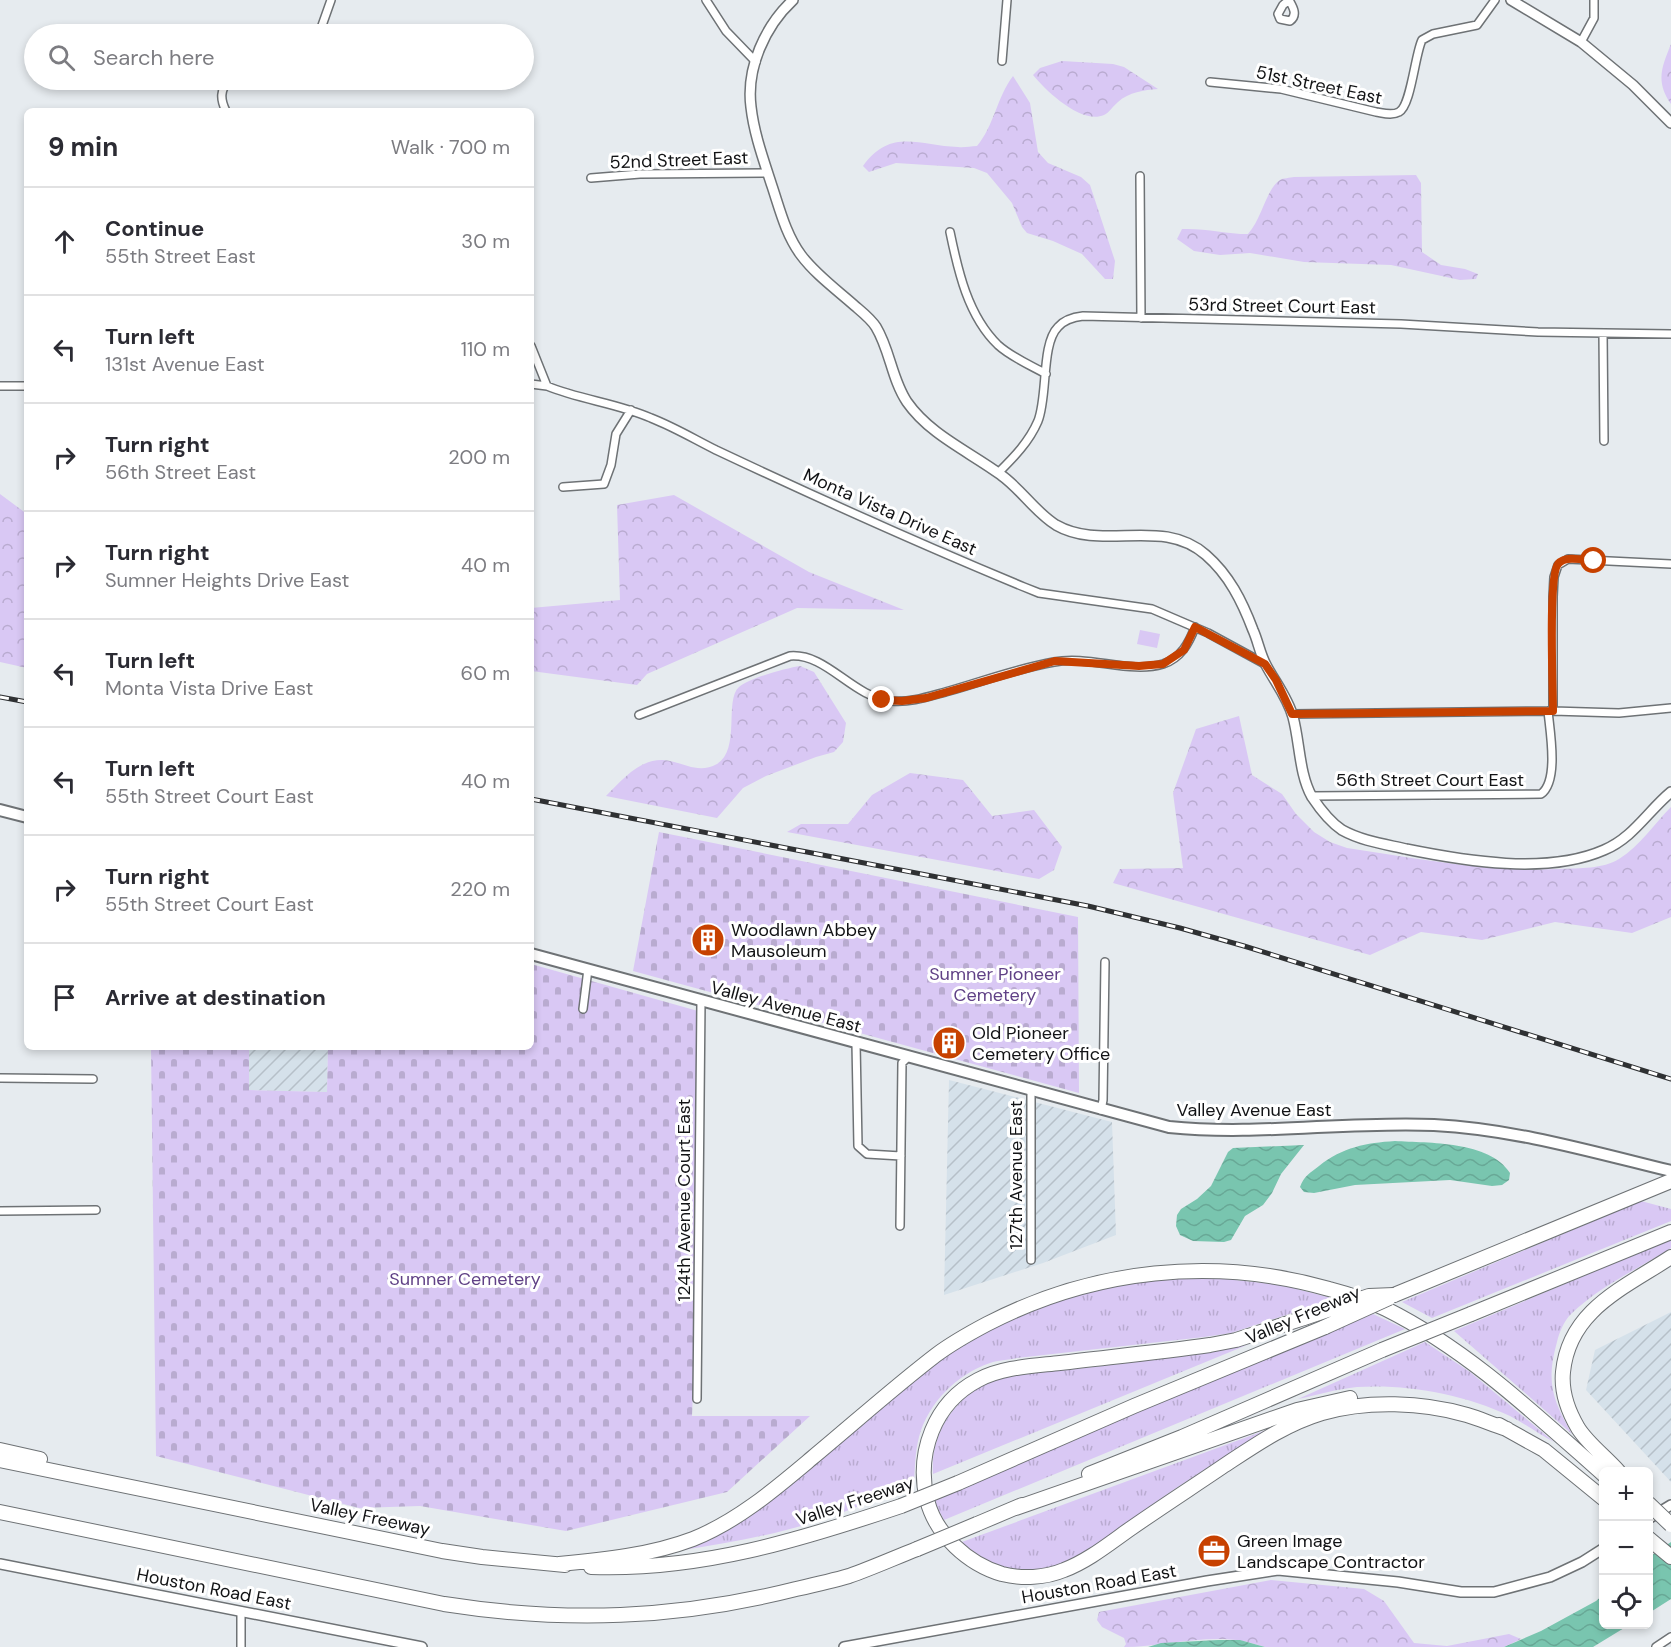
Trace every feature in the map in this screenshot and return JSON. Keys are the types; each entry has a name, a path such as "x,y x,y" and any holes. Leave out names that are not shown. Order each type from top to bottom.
{"highway":[{"name":"Valley Freeway","path":"0,1460 442,1551 518,1562 622,1568 718,1558 760,1550 901,1506 1325,1327 1420,1284 1671,1181"},
{"path":"0,1513 444,1604 488,1611 566,1616 678,1612 715,1607 848,1576 917,1549 1016,1508 1101,1468 1182,1437 1382,1350 1671,1232"},
{"path":"1614,1467 1578,1429 1570,1412 1563,1389 1564,1360 1569,1342 1577,1327 1589,1313 1604,1300 1671,1257"},
{"path":"559,1564 635,1554 673,1545 707,1533 735,1518 771,1492 938,1354 976,1330 1015,1310 1057,1293 1101,1281 1145,1274 1209,1270 1257,1273 1311,1284 1383,1307 1461,1353 1599,1471"},
{"path":"1394,1296 1369,1296 1236,1340 1014,1369 980,1379 965,1388 941,1413 931,1430 925,1450 923,1468 926,1493 938,1526 957,1548 988,1569 1016,1576 1032,1577 1050,1574 1071,1567 1272,1435 1324,1412 1376,1405 1413,1406 1468,1415 1507,1429"},
{"path":"1016,1508 1286,1414 1328,1402 1375,1397 1414,1398 1470,1408 1544,1450 1599,1495"},
{"path":"0,1450 146,1489"},
{"path":"1653,1508 1671,1525"},
{"path":"1653,1518 1671,1533"},
{"path":"1653,1542 1671,1557"}],"main road":[{"path":"0,810 24,817"},
{"name":"Valley Avenue East","path":"534,955 1169,1127 1192,1130 1396,1125 1464,1127 1510,1134 1671,1170"}],"street":[{"path":"323,24 331,0"},
{"path":"706,0 726,32 756,62"},
{"path":"793,0 779,13 769,28 756,62 750,103 782,216 799,252 824,279 878,328 896,381 906,400 928,425 1005,477 1045,517 1075,533 1096,536 1157,534 1171,537 1199,549 1226,576 1240,598 1265,664 1276,680 1292,714 1303,768 1312,796 1335,825 1361,839 1463,860 1547,863 1574,860 1601,852 1617,844 1638,827 1671,792"},
{"path":"1002,62 1007,0"},
{"name":"51st Street East","path":"1210,82 1273,88 1376,112 1387,114 1399,112 1404,108 1408,96 1422,40 1433,34 1477,25 1495,0"},
{"path":"1511,0 1581,42 1633,85 1671,123"},
{"path":"1581,42 1594,18 1594,0"},
{"path":"222,90 225,108"},
{"name":"52nd Street East","path":"591,178 640,174 768,173"},
{"path":"1140,176 1141,318"},
{"path":"950,232 960,276 981,322 998,345 1046,374"},
{"name":"53rd Street Court East","path":"998,473 1022,450 1037,422 1044,398 1051,341 1056,329 1063,322 1083,316 1401,324 1538,332 1671,334"},
{"path":"1603,333 1604,441"},
{"path":"534,354 547,386 534,384"},
{"path":"0,386 24,386"},
{"name":"Monta Vista Drive East","path":"547,386 568,394 632,410 668,425 715,449 901,534 1039,593 1152,609 1195,627 1265,664"},
{"path":"563,487 604,484 611,465 616,434 632,410"},
{"path":"1550,711 1553,594 1556,569 1560,562 1568,559 1671,564"},
{"path":"639,715 790,656 807,657 870,696 882,700 902,701 926,698 1055,661 1139,666 1163,664 1184,650 1195,627"},
{"path":"1292,714 1550,711 1619,713 1671,708"},
{"name":"56th Street Court East","path":"1312,796 1541,794 1549,784 1551,772 1550,711"},
{"path":"1101,1110 1105,962"},
{"path":"583,1009 588,969"},
{"name":"124th Avenue Court East","path":"698,1399 701,1001"},
{"path":"856,1043 858,1146 867,1154 901,1156"},
{"path":"900,1226 902,1063 908,1057"},
{"path":"0,1078 93,1078"},
{"name":"127th Avenue East","path":"1031,1091 1031,1260"},
{"path":"0,1211 96,1210"},
{"path":"1653,1516 1671,1505"},
{"name":"Houston Road East","path":"844,1647 1278,1570 1398,1582 1461,1592 1494,1592 1550,1577 1599,1551"},
{"name":"Houston Road East","path":"0,1564 422,1647"},
{"path":"241,1611 241,1647"},
{"path":"1656,1647 1671,1637"}],"shaded area":[{"path":"249,1050 328,1050 327,1092 248,1090"},
{"path":"949,1080 1112,1122 1116,1235 1043,1263 944,1295"},
{"path":"1671,1312 1671,1482 1586,1390 1595,1350"}],"green space":[{"path":"1671,44 1671,104 1663,88 1662,74"},
{"path":"1062,61 1113,64 1124,67 1158,89 1127,96 1104,115 1095,117 1085,115 1065,105 1033,75 1040,68"},
{"path":"1013,76 1030,103 1038,152 1048,163 1081,177 1090,185 1115,261 1113,279 1105,279 1082,254 1053,241 1027,233 1012,203 987,173 974,168 896,163 869,172 863,166 884,146 895,143 919,142 944,146 977,146 988,130 1003,93"},
{"path":"1416,175 1421,183 1422,252 1441,265 1478,274 1476,279 1460,280 1391,265 1304,262 1250,253 1220,255 1194,251 1177,239 1182,229 1248,234 1271,190 1283,179"},
{"path":"0,494 24,512 24,667 0,662"},
{"path":"674,495 809,572 904,610 797,608 647,674 637,685 534,671 534,608 620,600 617,505"},
{"path":"1140,630 1160,634 1157,648 1137,644"},
{"path":"800,666 814,672 846,723 843,742 834,752 766,776 743,788 717,818 606,796 631,772 646,763 663,760 696,768 717,764 724,757 728,747 733,702 739,687 759,677"},
{"path":"1239,716 1252,775 1282,794 1296,814 1314,832 1330,842 1347,848 1480,867 1561,869 1591,867 1606,865 1627,854 1671,807 1671,917 1632,933 1555,922 1482,940 1421,932 1370,955 1113,883 1120,869 1183,868 1173,793 1196,729"},
{"path":"910,773 963,780 992,816 1034,810 1062,847 1054,870 1039,879 787,832 801,824 848,824 872,795"},
{"name":"Sumner Pioneer Cemetery","path":"659,832 1078,917 1079,1093 633,971"},
{"name":"Sumner Cemetery","path":"534,965 698,1011 699,1237 692,1416 810,1416 727,1492 566,1531 420,1506 359,1508 156,1456 151,1050 249,1050 249,1090 327,1092 328,1050 534,1050"},
{"path":"1641,1201 1671,1209 1671,1221 1432,1318 1402,1302"},
{"path":"1671,1239 1671,1248 1594,1295 1571,1314 1562,1327 1552,1368 1553,1390 1572,1434 1454,1331"},
{"path":"1208,1277 1282,1285 1335,1299 1231,1333 990,1363 955,1382 929,1413 918,1443 914,1483 841,1513 802,1526 743,1540 683,1550 729,1529 772,1500 928,1369 966,1342 1032,1310 1065,1298 1136,1281"},
{"path":"1373,1314 1405,1329 944,1520 937,1507 934,1497"},
{"path":"1425,1342 1470,1372 1554,1442 1492,1408 1435,1392 1376,1386 1357,1387 1298,1399"},
{"path":"1247,1345 933,1474 936,1444 948,1418 967,1396 993,1381 1026,1373 1146,1361"},
{"path":"1269,1429 1174,1490 1098,1544 1061,1564 1036,1570 1013,1570 991,1563 962,1542"},
{"path":"1271,1580 1364,1589 1384,1601 1414,1643 1447,1646 1509,1634 1521,1639 1504,1647 1265,1647 1242,1641 1214,1639 1124,1647 1126,1644 1124,1638 1102,1627 1097,1620 1099,1612"}],"water":[{"path":"1395,1141 1474,1149 1501,1163 1510,1173 1509,1180 1502,1185 1492,1186 1450,1180 1355,1185 1314,1193 1304,1192 1300,1187 1310,1173 1337,1154 1365,1145"},
{"path":"1304,1145 1281,1174 1263,1205 1245,1216 1231,1240 1224,1242 1193,1241 1180,1235 1176,1226 1177,1215 1181,1209 1211,1186 1228,1152 1233,1148"},
{"path":"1671,1542 1671,1599 1653,1610 1653,1575 1653,1555"},
{"path":"1599,1598 1599,1629 1622,1629 1593,1647 1504,1647 1541,1631"},
{"path":"1240,1640 1265,1647 1148,1647 1161,1643"}],"railway":[{"path":"0,697 24,701"},
{"path":"534,800 1088,906 1180,928 1671,1079"}],"place":[{"name":"Woodlawn Abbey Mausoleum","path":"708,940"},
{"name":"Old Pioneer Cemetery Office","path":"949,1043"},
{"name":"Green Image Landscape Contractor","path":"1214,1551"}],"route":[{"path":"882,700 902,701 926,698 1055,661 1139,666 1163,664 1184,650 1195,627 1265,664 1276,680 1292,714 1553,711 1553,597 1556,569 1560,562 1568,559 1594,561"}]}
